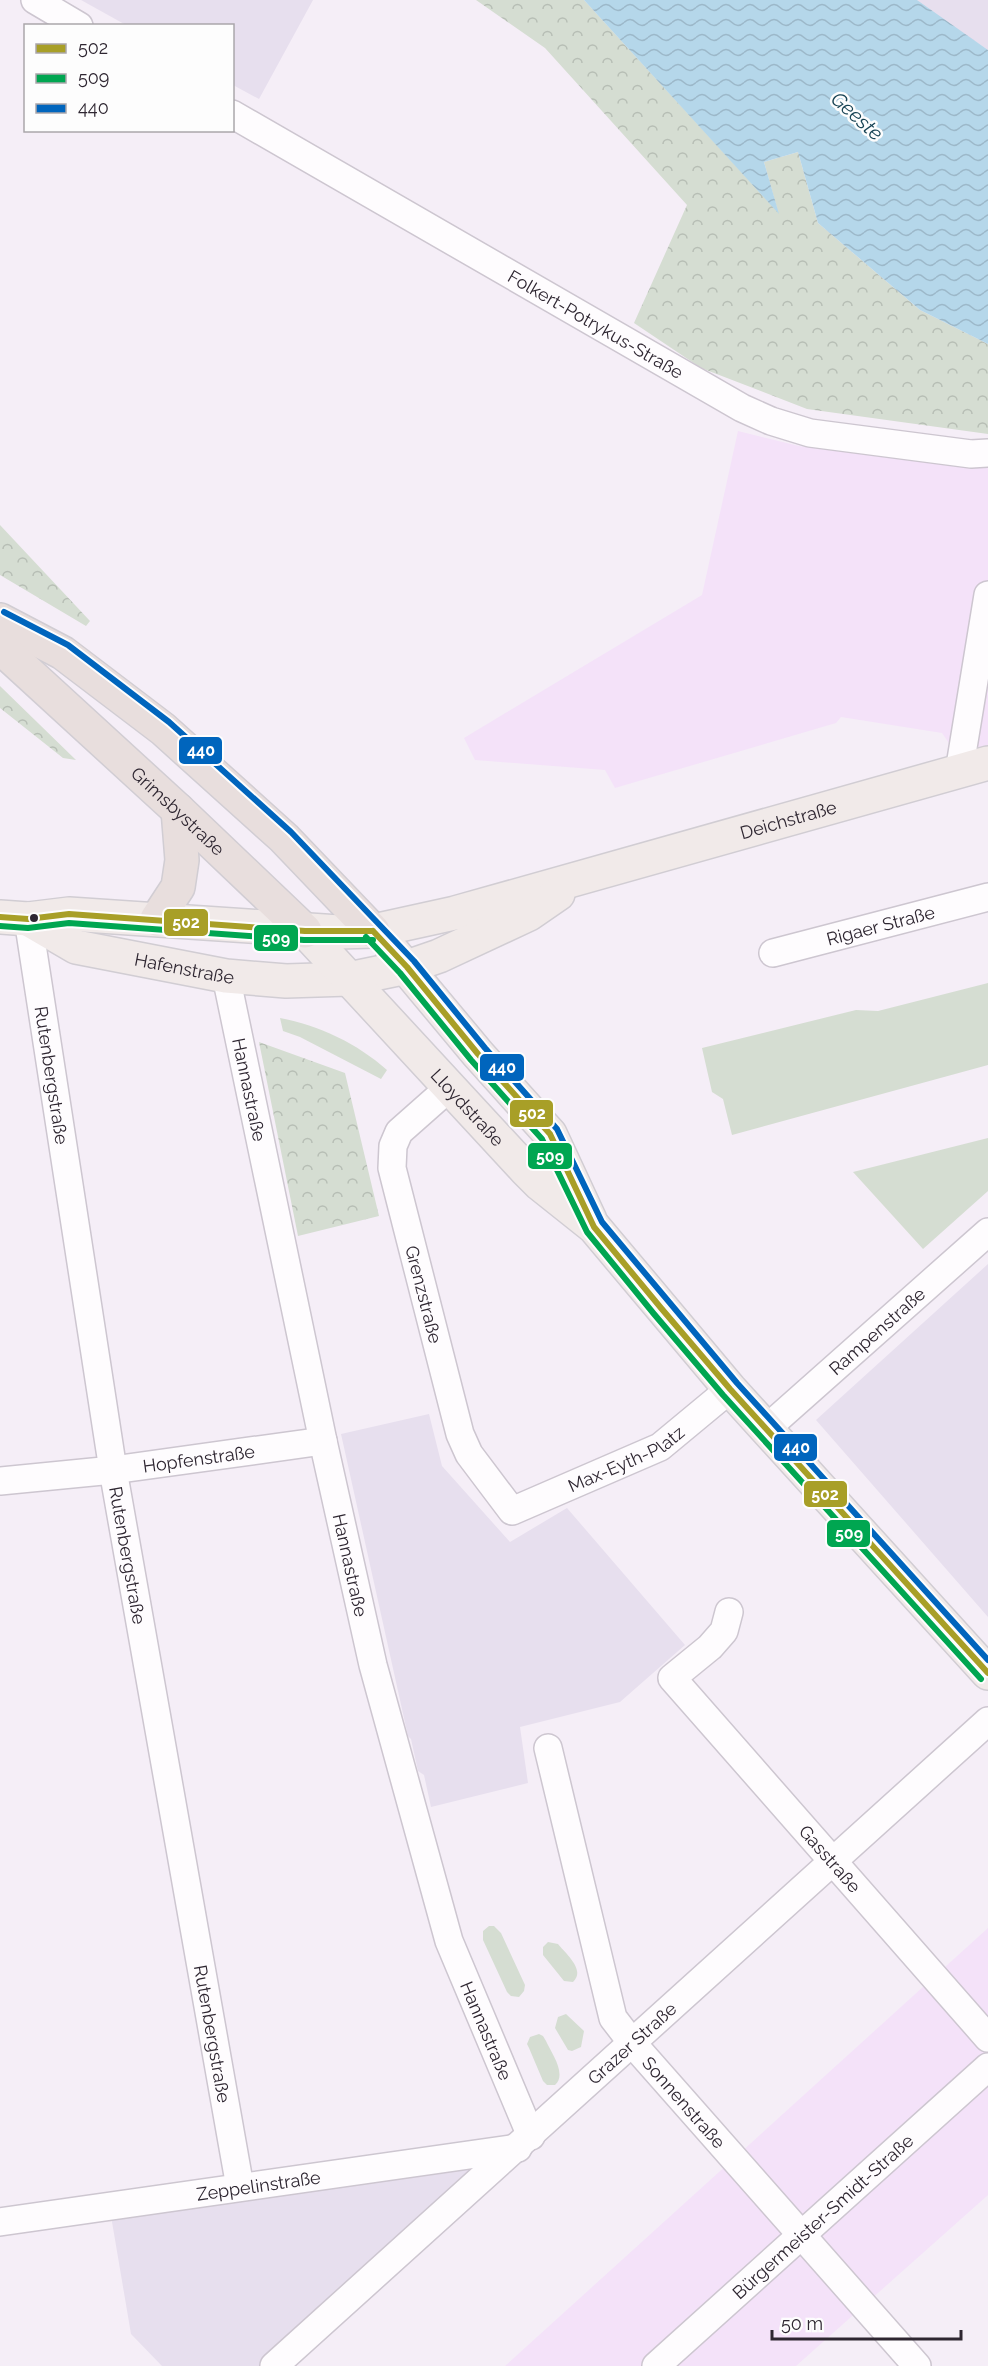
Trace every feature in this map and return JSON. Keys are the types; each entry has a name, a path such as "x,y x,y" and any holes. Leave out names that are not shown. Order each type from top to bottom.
{"highway":[{"path":"0,620 63,653 163,729 284,838 373,931"},
{"name":"Grimsbystraße","path":"0,647 178,810 305,931"},
{"path":"157,919 178,887 182,860 178,810"}],"main road":[{"name":"Deichstraße","path":"373,931 444,915 973,768"},
{"name":"Deichstraße","path":"350,979 407,968 439,956 529,914 589,874"},
{"path":"14,918 69,914 305,931 373,931"},
{"name":"Hafenstraße","path":"14,918 76,947 226,976 286,981 350,979"},
{"name":"Grimsbystraße","path":"305,931 350,979"},
{"name":"Lloydstraße","path":"373,931 550,1134 594,1227"},
{"name":"Lloydstraße","path":"350,979 540,1184 594,1227 730,1389 988,1673"}],"street":[{"path":"35,0 76,24"},
{"name":"Folkert-Potrykus-Straße","path":"234,115 742,408 771,421 810,433 970,454 988,453"},
{"path":"973,768 988,595"},
{"name":"Rigaer Straße","path":"773,954 988,897"},
{"name":"Rutenbergstraße","path":"14,918 240,2187"},
{"name":"Hannastraße","path":"226,976 323,1441 373,1665 449,1941 524,2142"},
{"name":"Grenzstraße","path":"451,1086 399,1132 393,1146 392,1168 460,1434 469,1454 512,1511"},
{"name":"Rampenstraße","path":"766,1429 988,1232"},
{"name":"Max-Eyth-Platz","path":"512,1511 660,1447 730,1389"},
{"name":"Hopfenstraße","path":"0,1481 112,1470 323,1441"},
{"name":"Gasstraße","path":"729,1612 724,1631 710,1647 672,1678 988,2038"},
{"name":"Grazer Straße","path":"274,2366 988,1721"},
{"name":"Sonnenstraße","path":"548,1748 613,2018 633,2044 917,2366"},
{"name":"Bürgermeister-Smidt-Straße","path":"656,2366 988,2067"},
{"name":"Zeppelinstraße","path":"0,2222 524,2142"}],"shaded area":[{"path":"81,0 313,0 259,99 234,86 234,24 124,24"},
{"path":"917,0 988,0 988,50 921,5"},
{"path":"738,431 799,446 960,467 988,466 988,754 962,762 942,733 841,717 836,723 615,788 605,770 475,760 464,738 702,595"},
{"path":"988,1264 988,1617 816,1420"},
{"path":"429,1414 442,1466 510,1542 567,1508 685,1645 620,1702 520,1727 528,1783 431,1807 424,1775 418,1771 411,1739 408,1736 341,1434"},
{"path":"988,1928 988,2195 796,2366 505,2366"},
{"path":"495,2159 260,2366 162,2366 131,2334 111,2216"}],"green space":[{"path":"476,0 584,0 778,212 764,162 798,152 818,223 920,310 988,344 988,434 807,409 701,368 634,323 687,205 545,48"},
{"path":"0,525 90,621 86,626 0,575"},
{"path":"0,686 76,760 63,758 0,708"},
{"path":"988,983 988,1065 732,1135 723,1099 712,1092 702,1048 856,1010 878,1011"},
{"path":"280,1018 309,1025 337,1037 364,1052 387,1070 381,1079 300,1037 283,1031"},
{"path":"259,1042 345,1073 379,1216 298,1236"},
{"path":"988,1138 988,1191 923,1249 853,1172"},
{"path":"489,1926 494,1926 501,1933 525,1985 519,1997 511,1996 507,1992 483,1940 483,1931"},
{"path":"548,1942 558,1944 573,1962 577,1972 573,1982 564,1981 543,1955 543,1947"},
{"path":"566,2014 584,2031 581,2047 572,2051 568,2050 555,2028 558,2017"},
{"path":"539,2034 543,2036 559,2070 560,2075 555,2085 547,2085 543,2081 527,2044 530,2037"}],"water":[{"name":"Geeste","path":"584,0 917,0 988,50 988,344 920,310 818,223 798,152 764,162 779,214"}],"transit line":[{"name":"440","path":"4,612 68,645 169,722 291,832 414,961 485,1048 557,1129 602,1222 737,1383 988,1660"},
{"name":"502","path":"0,917 28,919 69,914 305,931 373,931"},
{"name":"509","path":"0,926 28,928 69,923 304,940 373,940"},
{"name":"502","path":"373,931 407,967 478,1054 550,1134 594,1227 661,1308 730,1389 988,1673"},
{"name":"509","path":"366,937 400,973 471,1060 542,1139 587,1232 654,1314 723,1395 981,1679"}]}
